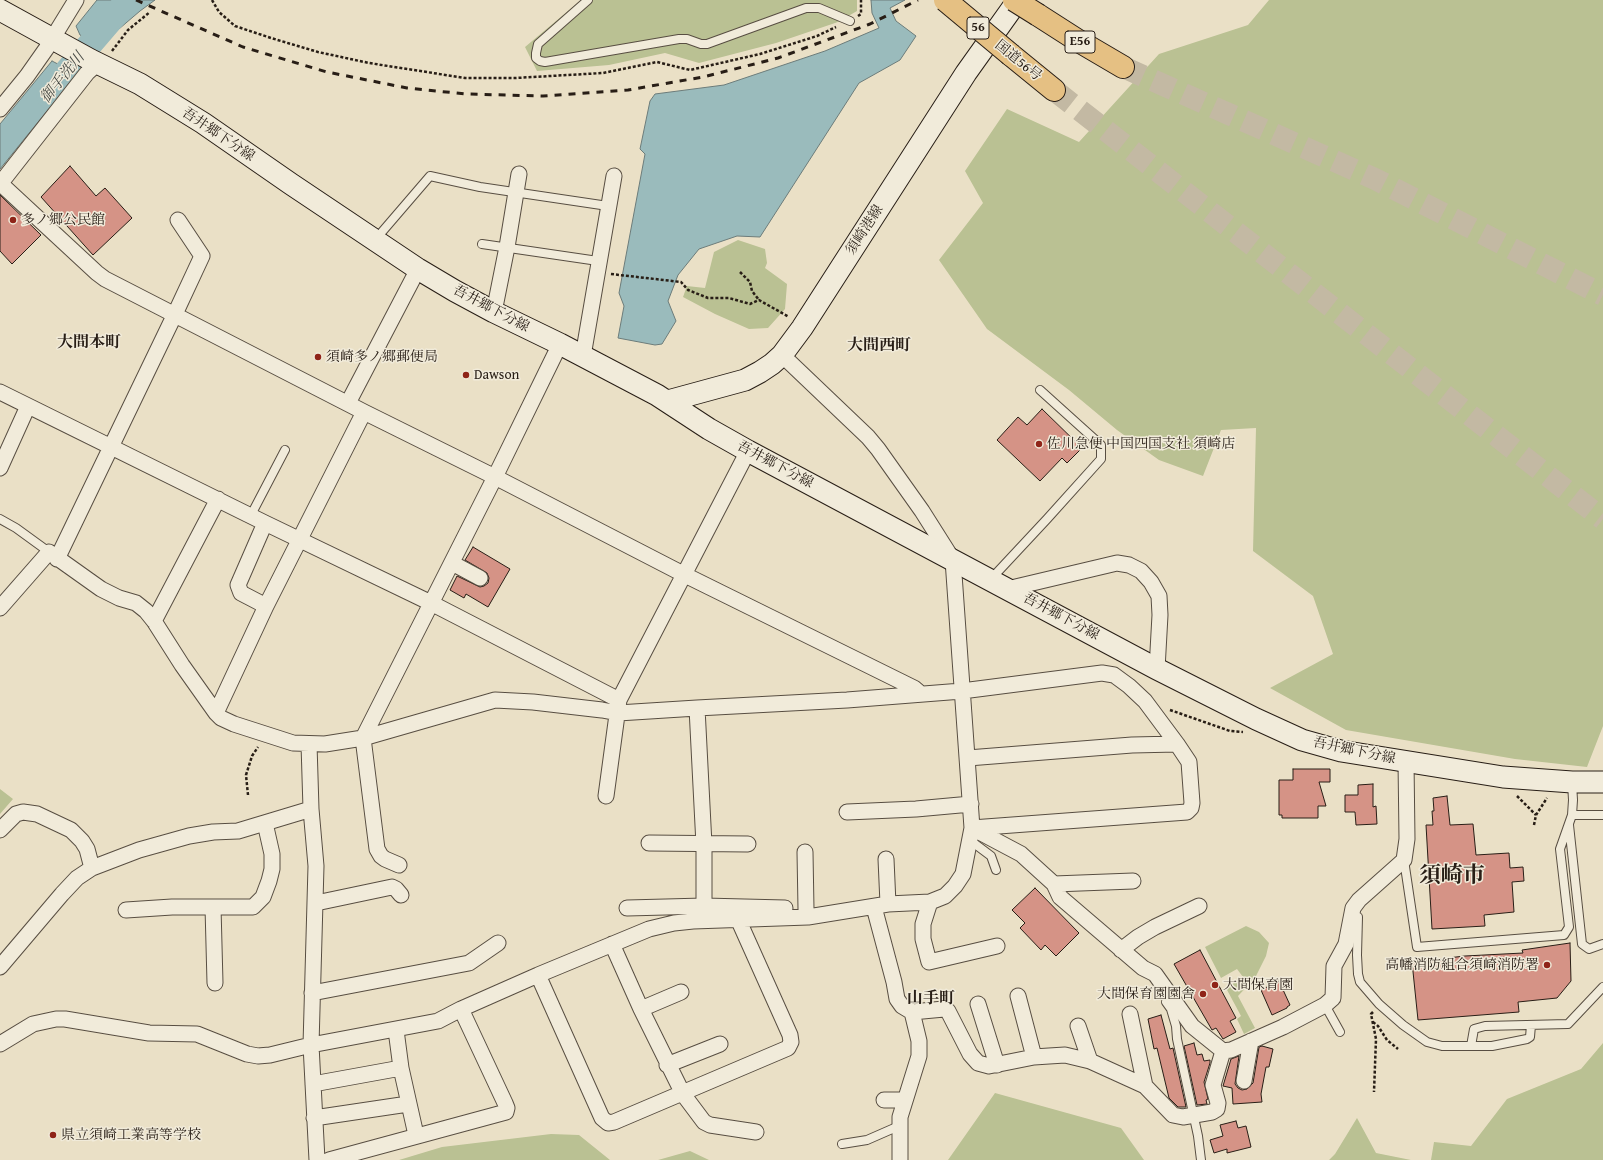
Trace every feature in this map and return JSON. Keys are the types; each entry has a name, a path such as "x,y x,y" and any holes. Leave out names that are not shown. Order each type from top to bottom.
{"highway":[{"name":"国道56号","path":"945,0 1054,90"},
{"name":"E56","path":"1014,0 1076,40 1123,67"}],"main road":[{"name":"須崎港線","path":"668,401 745,380 772,364 782,355 802,328 966,73 1018,0"},
{"name":"吾井郷下分線","path":"0,10 56,41 99,59 140,84 203,123 418,269 494,312 560,344 668,401 709,429 748,451 1157,669 1256,719 1307,742 1341,751 1503,777 1572,782 1603,782"}],"street":[{"path":"0,109 56,41 76,0"},
{"path":"99,59 0,184 97,273 364,412 495,477 685,575 907,684 921,694"},
{"path":"494,312 507,247 519,174"},
{"path":"583,356 598,261 614,176"},
{"path":"0,608 53,556 111,446 202,256 178,220"},
{"path":"348,403 418,269"},
{"path":"399,864 381,856 377,850 363,738 495,477 560,344"},
{"path":"0,1044 6,1042 23,1029 33,1024 56,1019 65,1019 149,1033 197,1034 247,1054 258,1056 270,1055 312,1045 433,1023 538,975 648,929 674,923 738,919 930,902 945,896 963,874 971,834 968,758 953,560 922,511 868,437 782,355"},
{"path":"0,392 431,603 618,707"},
{"path":"0,468 28,406"},
{"path":"216,713 266,606 364,412"},
{"path":"606,796 618,707 748,451"},
{"path":"154,621 218,500"},
{"path":"265,523 238,585 240,593 266,606"},
{"path":"53,556 101,589 119,598 136,603 146,611 216,713 227,722 293,743 325,744 363,738 495,700 533,702 602,710 618,707 697,708 847,700 962,691 1102,673 1114,675 1145,701 1189,762 1192,803 1191,808 1187,812 971,834"},
{"path":"452,563 480,578"},
{"path":"999,584 1117,563 1130,565 1141,571 1151,582 1159,596 1160,615 1157,669"},
{"path":"697,708 704,845 704,906"},
{"path":"309,744 316,866 312,1045 317,1160"},
{"path":"968,758 1132,745 1177,744"},
{"path":"971,834 1022,854 1054,884 1060,897 1142,968 1155,974 1192,1026 1223,1051 1231,1050 1325,1005 1333,998 1334,966 1346,944 1353,908 1359,900 1404,860 1407,839 1406,761"},
{"path":"846,812 916,809 971,804"},
{"path":"0,967 77,878 92,868 139,850 189,836 213,832 238,831 312,809"},
{"path":"0,830 16,814 23,812 37,814 71,830 82,841 87,849 92,868"},
{"path":"126,910 172,907 253,907 263,897 270,881 272,869 272,854 265,823"},
{"path":"648,843 704,845 748,844"},
{"path":"805,852 807,913"},
{"path":"886,859 881,906 897,999 902,1006 912,1012 948,1011 975,1061 984,1065 997,1065 1034,1057 1065,1056 1090,1061 1145,1086 1173,1115 1183,1117 1217,1110 1218,1103 1213,1085 1223,1051"},
{"path":"1054,884 1133,881"},
{"path":"316,903 392,887 401,895"},
{"path":"930,902 923,924 923,939 929,962 998,946"},
{"path":"627,908 704,906 807,913"},
{"path":"1121,950 1138,937 1155,927 1198,906"},
{"path":"214,907 215,984"},
{"path":"538,975 602,1118 608,1123 614,1122 683,1094 788,1048 791,1042 790,1035 738,919"},
{"path":"312,993 469,963 498,943"},
{"path":"612,944 667,1065 683,1094 704,1122 710,1125 756,1132"},
{"path":"641,1010 681,992"},
{"path":"1018,996 1034,1057"},
{"path":"978,1004 997,1065"},
{"path":"329,1160 416,1135 506,1112 507,1108 505,1103 461,1009"},
{"path":"900,1160 900,1117 919,1056 919,1041 912,1012"},
{"path":"1130,1014 1145,1086"},
{"path":"1078,1026 1090,1061"},
{"path":"396,1030 401,1068 416,1135"},
{"path":"1244,1080 1251,1041"},
{"path":"667,1065 720,1044"},
{"path":"313,1084 401,1068"},
{"path":"884,1100 905,1100"},
{"path":"314,1118 408,1104"}],"lane":[{"path":"588,0 538,44 536,58 545,62 679,39 687,39 701,44 707,44 806,8 819,8 850,21"},
{"path":"375,240 430,176 480,187 517,191 608,206"},
{"path":"482,244 598,261"},
{"path":"999,584 1047,519 1101,459 1102,445 1040,390"},
{"path":"251,516 285,450"},
{"path":"0,519 16,528 53,556"},
{"path":"1404,860 1417,947 1564,935 1569,927 1560,849 1572,815 1572,782"},
{"path":"1572,815 1603,815"},
{"path":"1569,824 1582,944 1588,949 1603,944"},
{"path":"971,834 991,856 996,870"},
{"path":"1359,900 1357,922 1358,974 1360,982 1379,1004 1403,1025 1427,1042 1442,1046 1492,1046 1527,1039 1530,1037 1531,1025"},
{"path":"1142,968 1150,977 1171,1009 1176,1026 1177,1039 1198,1136 1201,1160"},
{"path":"1470,1046 1474,1029 1485,1026 1568,1024 1603,987"},
{"path":"1325,1005 1340,1032"},
{"path":"842,1144 867,1140 899,1126"}],"path":[{"path":"99,59 128,30 150,12"},
{"path":"740,272 750,282 752,291 759,300 786,314 802,328"},
{"path":"611,274 681,282 688,290 708,298 729,298 750,304 759,300"},
{"path":"1145,701 1230,731 1239,733 1245,732"},
{"path":"248,795 246,775 252,756 265,735"},
{"path":"1517,796 1536,815"},
{"path":"1534,825 1536,815 1547,798"},
{"path":"1374,1092 1376,1039 1371,1014 1379,1004"},
{"path":"1373,1022 1378,1026 1387,1040 1398,1049"}],"green space":[{"path":"581,0 857,0 857,11 838,22 776,43 699,63 665,53 609,65 537,71 525,47"},
{"path":"1269,0 1603,0 1603,726 1587,767 1515,759 1346,730 1270,688 1333,654 1313,596 1253,551 1256,428 1221,430 1203,476 1159,460 1117,430 1069,390 987,329 939,260 983,203 965,171 1007,109 1079,142 1159,54 1248,25"},
{"path":"738,240 765,249 767,263 765,268 787,284 785,309 768,328 749,329 715,314 683,297 687,286 705,288 714,252"},
{"path":"0,789 13,799 0,814"},
{"path":"1246,926 1259,932 1269,943 1266,956 1255,978 1238,996 1255,1028 1244,1034 1237,1019 1241,1016 1226,988 1243,977 1237,969 1221,978 1205,947"},
{"path":"1603,1043 1603,1160 1431,1160 1434,1142 1471,1146 1507,1099 1581,1069"},
{"path":"995,1093 1121,1128 1144,1160 948,1160"},
{"path":"1357,1118 1376,1153 1411,1160 1329,1160 1335,1154"},
{"path":"551,1134 579,1135 610,1160 399,1160 442,1147"},
{"path":"690,1151 709,1160 658,1160"}],"water":[{"path":"97,0 155,0 99,46 80,35 76,26"},
{"path":"871,0 905,0 890,8 896,21 916,36 900,60 859,83 760,237 737,236 699,249 678,275 668,301 676,321 662,344 655,345 618,338 624,306 619,293 645,154 640,149 650,101 655,94 724,85 825,51 879,28 872,13"},
{"path":"52,61 77,74 0,169 0,124"}],"building":[{"path":"70,166 96,196 105,188 132,218 93,255 41,197"},
{"name":"多ノ郷公民館","path":"0,195 41,235 12,264 0,251"},
{"name":"佐川急便 中国四国支社 須崎店","path":"1042,409 1082,448 1067,463 1062,458 1040,481 997,440 1018,417 1027,425"},
{"path":"473,547 510,569 488,607 466,594 464,598 450,590 457,576 480,587 488,583 489,578 487,573 465,560"},
{"path":"1293,769 1330,769 1330,782 1319,782 1326,806 1318,806 1318,818 1282,818 1282,815 1279,815 1279,780 1293,780"},
{"path":"1373,784 1373,807 1376,806 1377,824 1356,825 1355,812 1345,812 1345,795 1358,795 1358,785"},
{"path":"1447,796 1450,825 1473,824 1476,855 1509,853 1510,868 1523,867 1524,881 1512,882 1514,912 1484,915 1485,926 1432,929 1426,825 1433,825 1433,798"},
{"path":"1035,888 1079,933 1056,956 1045,945 1041,950 1020,928 1025,923 1012,910"},
{"path":"1570,943 1571,981 1557,998 1518,1002 1519,1012 1418,1020 1412,962 1465,956 1523,953 1522,950"},
{"name":"大間保育園園舎","path":"1200,950 1236,1018 1230,1021 1236,1032 1223,1039 1216,1028 1212,1030 1174,964"},
{"path":"1279,981 1290,1005 1272,1015 1261,990"},
{"path":"1161,1015 1170,1049 1173,1048 1186,1107 1178,1107 1169,1098 1157,1048 1154,1049 1148,1019"},
{"path":"1194,1043 1197,1055 1202,1054 1204,1061 1210,1060 1204,1082 1208,1099 1206,1100 1207,1104 1197,1105 1184,1046"},
{"path":"1262,1046 1273,1049 1269,1067 1266,1067 1261,1094 1262,1102 1233,1104 1232,1088 1223,1086 1231,1059 1239,1056 1235,1084 1242,1090 1247,1089 1253,1083 1259,1047"},
{"path":"1236,1121 1238,1128 1246,1126 1251,1147 1227,1153 1227,1149 1214,1153 1210,1140 1223,1136 1220,1125"}],"waterway":[{"name":"御手洗川","path":"49,96 67,71 128,0"}],"tunnel":[{"path":"1123,67 1375,179 1603,295"},
{"path":"1054,90 1603,519"}],"railway":[{"path":"136,0 243,47 327,72 407,88 466,94 543,96 628,90 703,77 778,58 870,24 918,0"}],"place":[{"name":"多ノ郷公民館","path":"13,220"},
{"name":"須崎多ノ郷郵便局","path":"318,357"},
{"name":"Dawson","path":"466,375"},
{"name":"佐川急便 中国四国支社 須崎店","path":"1039,444"},
{"name":"高幡消防組合須崎消防署","path":"1547,965"},
{"name":"大間保育園","path":"1215,985"},
{"name":"大間保育園園舎","path":"1203,994"},
{"name":"県立須崎工業高等学校","path":"53,1135"}],"district":[{"name":"大間本町","path":"89,343"},
{"name":"大間西町","path":"879,346"},
{"name":"須崎市","path":"1452,876"},
{"name":"山手町","path":"931,999"}]}
